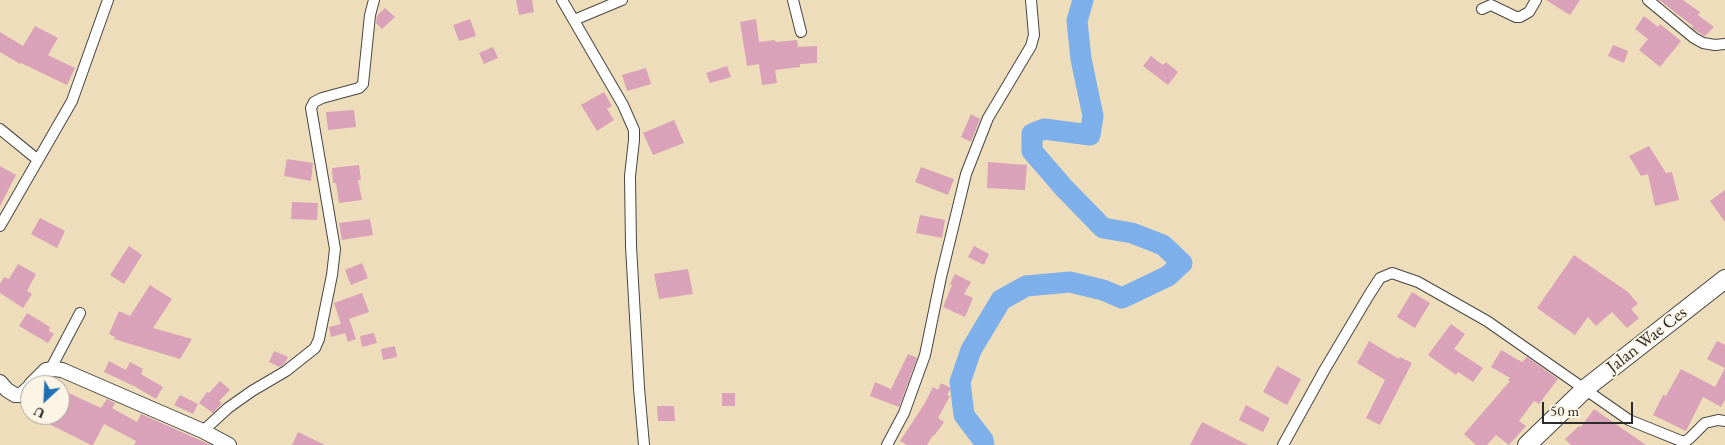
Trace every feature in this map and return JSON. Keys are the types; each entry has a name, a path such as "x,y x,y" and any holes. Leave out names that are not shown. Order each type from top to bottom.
{"highway":[{"name":"Jalan Wae Ces","path":"1527,445 1586,388 1725,279"}],"street":[{"path":"0,226 72,100 108,0"},
{"path":"203,431 228,408 252,391 286,372 315,348 319,339 332,275 335,249 312,108 314,102 322,98 359,88 363,84 370,15 374,0"},
{"path":"562,0 623,104 634,130 630,176 631,246 644,445"},
{"path":"574,20 622,0"},
{"path":"793,0 801,32"},
{"path":"887,445 904,413 925,355 941,277 969,167 988,118 1031,46 1034,36 1034,24 1031,0"},
{"path":"1482,9 1491,5 1516,17 1520,17 1529,12 1536,0"},
{"path":"1648,0 1694,38 1709,44 1725,44"},
{"path":"0,129 38,160"},
{"path":"1283,445 1369,295 1380,278 1392,273 1418,282 1487,321 1586,388 1629,420 1681,441 1686,441 1690,438 1705,423 1718,420 1725,421"},
{"path":"50,370 80,313"},
{"path":"40,375 46,370 54,369 73,374 203,431 230,445"},
{"path":"0,382 7,390 20,396"}],"building":[{"path":"516,0 532,0 534,12 519,15"},
{"path":"1546,0 1580,0 1570,15"},
{"path":"1659,0 1683,0 1700,12 1698,15 1714,27 1705,36 1692,28 1693,26"},
{"path":"385,8 395,17 382,29 376,23 377,16"},
{"path":"1644,16 1658,27 1660,24 1681,41 1660,67 1639,50 1648,39 1635,29"},
{"path":"470,19 476,36 459,41 453,25"},
{"path":"756,19 759,42 797,40 798,47 817,46 817,63 800,64 800,67 775,70 777,83 762,85 759,64 747,66 740,22"},
{"path":"35,26 58,38 48,55 75,68 67,85 20,64 0,52 0,32 23,46"},
{"path":"1613,45 1628,51 1624,63 1608,56"},
{"path":"493,47 498,58 484,64 479,53"},
{"path":"1151,56 1163,65 1166,62 1178,72 1168,85 1143,66"},
{"path":"727,66 731,77 710,83 706,73"},
{"path":"646,68 651,84 627,91 622,75"},
{"path":"604,92 612,106 607,109 614,120 597,131 581,105"},
{"path":"354,110 356,127 328,130 326,112"},
{"path":"971,114 980,119 971,142 961,137"},
{"path":"674,120 684,143 653,155 643,133"},
{"path":"1649,146 1666,173 1672,172 1679,200 1655,206 1648,174 1641,176 1629,156"},
{"path":"287,159 313,163 311,181 284,176"},
{"path":"988,162 1027,165 1025,190 987,188"},
{"path":"359,165 361,180 358,180 362,200 339,203 336,183 333,183 332,168"},
{"path":"0,166 16,175 0,206"},
{"path":"921,167 954,179 948,195 915,182"},
{"path":"1725,190 1725,222 1710,201"},
{"path":"292,202 318,203 317,220 291,219"},
{"path":"920,215 945,220 942,238 916,233"},
{"path":"40,218 65,231 57,248 31,234"},
{"path":"370,219 373,235 342,240 339,223"},
{"path":"129,246 142,255 124,284 110,275"},
{"path":"974,246 989,254 984,265 968,257"},
{"path":"1574,255 1628,292 1638,304 1631,309 1639,318 1627,328 1612,312 1596,326 1588,317 1575,335 1537,308"},
{"path":"362,263 368,278 351,285 345,270"},
{"path":"18,264 36,274 27,291 32,294 23,308 0,293 0,284 4,277 9,279"},
{"path":"688,269 693,294 659,299 654,274"},
{"path":"955,274 971,282 964,294 973,298 965,317 943,307"},
{"path":"150,285 172,299 153,328 192,339 180,359 114,339 115,337 109,334 119,311 130,316"},
{"path":"1412,292 1430,303 1415,328 1397,317"},
{"path":"362,293 369,312 349,319 356,339 348,342 345,333 331,337 329,327 341,324 334,303"},
{"path":"27,313 50,327 49,331 54,334 48,343 19,326"},
{"path":"1451,324 1465,334 1454,349 1483,368 1473,382 1458,372 1456,375 1428,355"},
{"path":"374,333 377,343 362,347 360,336"},
{"path":"1369,341 1399,359 1400,357 1412,363 1380,425 1366,418 1385,380 1357,363"},
{"path":"1717,341 1725,345 1725,368 1707,359"},
{"path":"395,346 397,357 383,360 381,349"},
{"path":"1501,350 1522,362 1527,357 1558,379 1539,404 1534,401 1519,421 1526,426 1509,445 1496,435 1487,445 1476,445 1464,434 1510,381 1508,380 1510,378 1491,367"},
{"path":"274,351 288,357 280,367 269,362"},
{"path":"908,354 917,358 899,407 870,396 875,382 891,389"},
{"path":"109,361 126,370 130,362 143,369 141,374 163,387 156,399 104,372"},
{"path":"1277,366 1301,379 1287,405 1263,392"},
{"path":"1725,368 1725,400 1721,407 1703,397 1686,431 1653,415 1663,395 1666,396 1681,369 1715,387"},
{"path":"220,381 230,390 219,401 222,403 213,413 199,403 207,392 209,393"},
{"path":"941,383 951,388 947,395 950,396 938,418 944,422 927,445 907,445 900,441 925,403 933,387 938,390"},
{"path":"722,393 735,393 735,406 722,406"},
{"path":"70,394 101,408 107,399 115,403 112,408 137,422 141,414 211,445 134,445 136,441 104,424 93,445 51,425 70,425"},
{"path":"180,395 198,404 193,414 174,405"},
{"path":"1246,405 1270,418 1263,432 1239,420"},
{"path":"657,406 674,406 675,421 658,421"},
{"path":"1594,409 1646,445 1571,445 1565,439 1579,426 1581,427"},
{"path":"1202,422 1248,445 1190,445"},
{"path":"298,432 325,445 292,445"}],"waterway":[{"path":"984,445 983,440 964,415 960,382 971,350 1001,300 1026,286 1070,282 1103,290 1122,298 1168,276 1182,263 1163,245 1132,233 1103,228 1064,188 1032,151 1032,134 1044,129 1090,135 1093,116 1081,59 1077,21 1083,0"}]}
